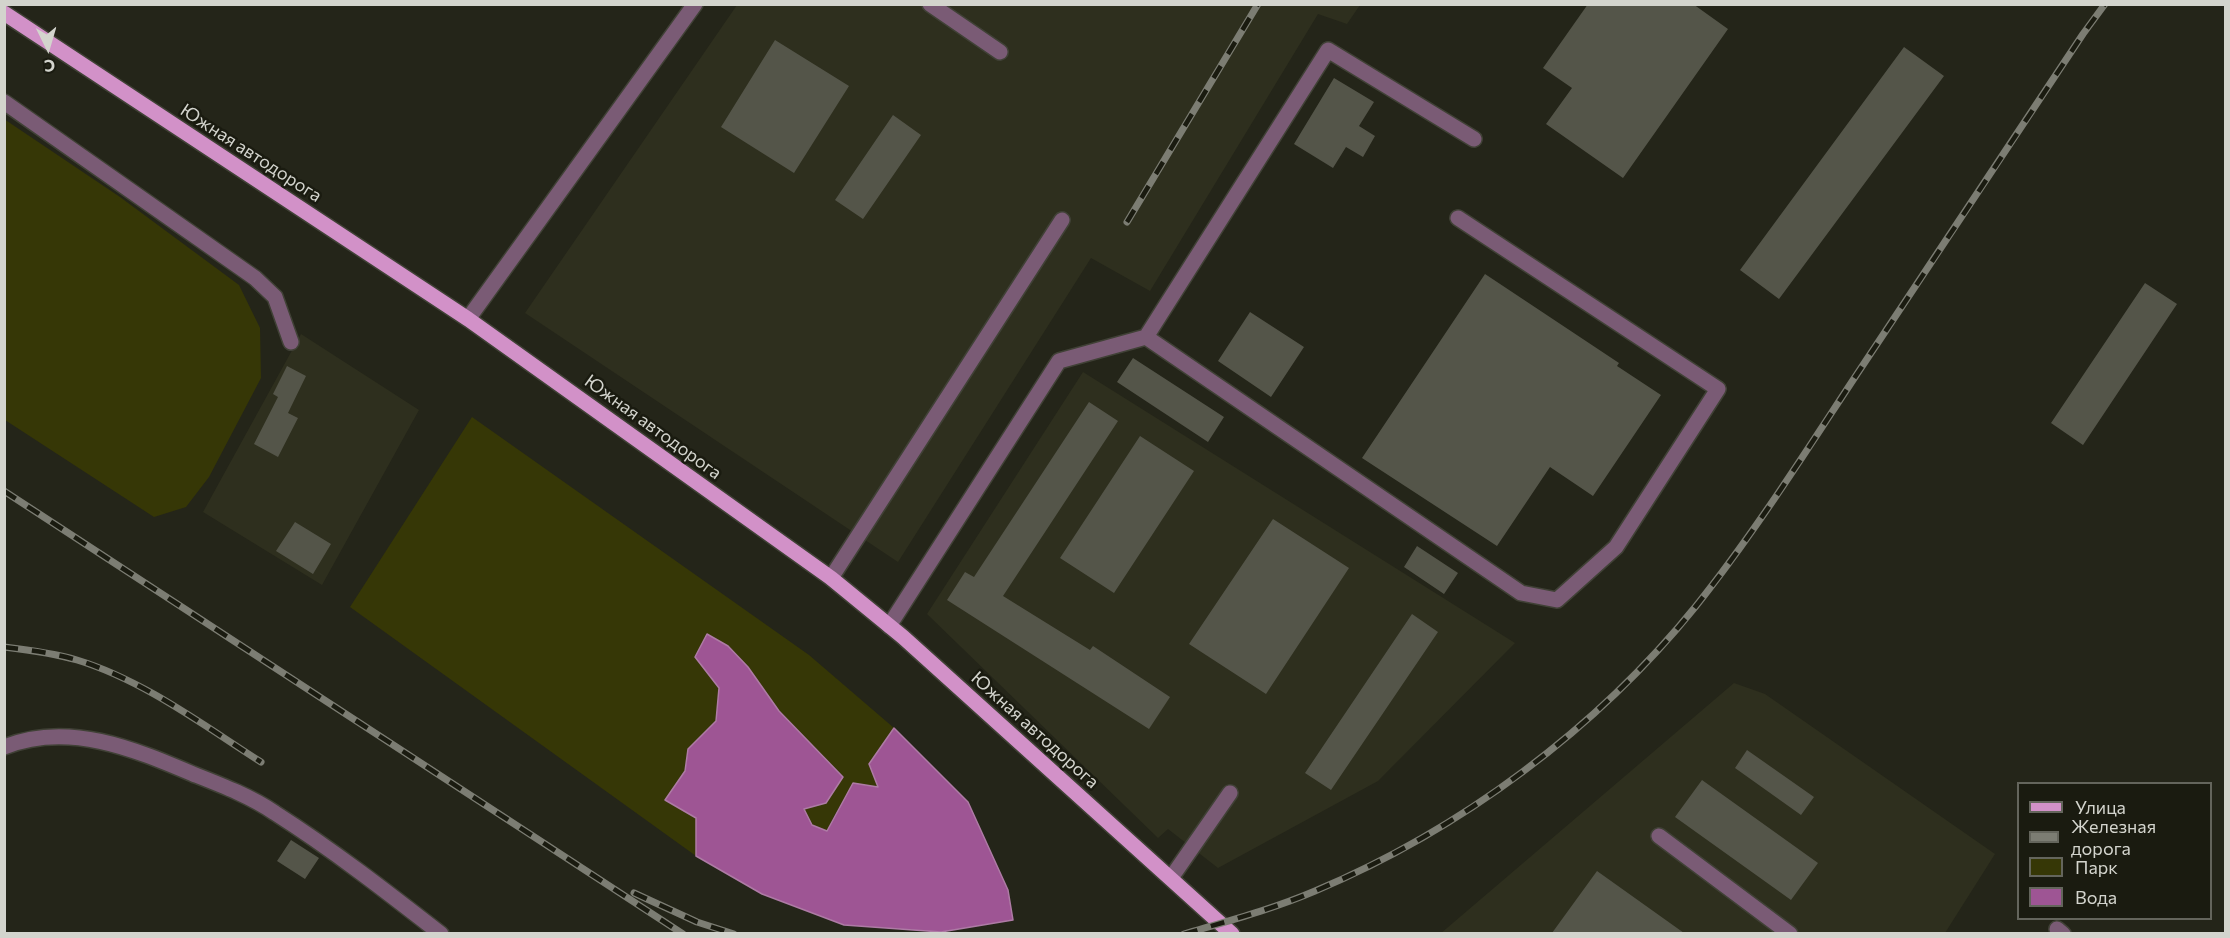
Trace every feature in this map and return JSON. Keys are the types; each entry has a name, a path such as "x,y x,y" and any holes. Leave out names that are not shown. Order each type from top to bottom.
{"main road":[{"name":"Южная автодорога","path":"4,13 468,319 831,578 889,626 1232,933"}],"street":[{"path":"468,319 695,4"},
{"path":"930,4 1000,52"},
{"path":"889,626 1059,361 1146,337 1328,50 1474,139"},
{"path":"4,102 255,278 275,297 291,342"},
{"path":"1146,337 1521,594 1557,600 1616,547 1718,389 1458,218"},
{"path":"831,578 1062,220"},
{"path":"4,747 18,741 59,736 114,744 148,755 229,789 283,818 337,855 441,933"},
{"path":"1171,878 1230,793"},
{"path":"1659,836 1790,933"}],"shaded area":[{"path":"737,5 1360,5 1347,24 1318,14 1150,291 1091,258 898,562 525,313"},
{"path":"301,334 419,410 322,585 203,512"},
{"path":"1083,372 1515,643 1378,781 1218,868 1168,829 1158,838 927,614"},
{"path":"1734,683 1765,694 1995,854 1945,933 1440,934"}],"green space":[{"path":"4,119 120,197 239,285 260,328 261,378 209,477 186,507 154,517 5,420"},
{"path":"472,417 809,655 894,728 869,764 878,787 853,784 827,831 812,825 804,809 843,776 779,711 748,667 728,646 695,657 719,688 716,721 688,749 685,771 665,800 696,818 696,856 350,607"}],"water":[{"path":"707,634 728,646 748,667 779,711 843,777 826,803 804,809 812,825 827,831 853,783 878,787 869,764 894,728 968,802 1008,890 1013,920 941,932 844,925 762,894 696,856 696,818 665,800 685,771 688,749 716,721 719,688 695,657"}],"building":[{"path":"1588,4 1693,4 1728,29 1623,178 1546,124 1572,88 1543,68"},
{"path":"775,40 849,86 794,173 721,127"},
{"path":"1904,47 1944,76 1779,299 1740,270"},
{"path":"1334,78 1374,102 1359,126 1375,136 1363,157 1346,147 1333,168 1294,144"},
{"path":"893,115 921,135 863,219 835,200"},
{"path":"1485,274 1619,363 1617,366 1661,395 1593,496 1550,467 1497,546 1362,458"},
{"path":"2145,283 2177,304 2083,445 2051,423"},
{"path":"1250,312 1304,347 1271,397 1218,361"},
{"path":"1133,358 1224,417 1208,442 1117,382"},
{"path":"287,366 306,376 288,413 298,418 278,457 254,444 278,397 273,394"},
{"path":"1089,402 1118,421 1003,596 1090,650 1093,646 1170,697 1149,729 947,600 965,572 974,577"},
{"path":"1140,436 1194,471 1114,593 1060,558"},
{"path":"1273,519 1349,568 1266,694 1189,644"},
{"path":"295,522 331,544 313,574 276,551"},
{"path":"1417,546 1458,573 1444,594 1404,567"},
{"path":"1412,614 1438,632 1331,790 1305,773"},
{"path":"1747,750 1814,797 1801,815 1735,768"},
{"path":"1702,780 1818,863 1791,900 1675,817"},
{"path":"291,840 319,858 305,879 277,861"},
{"path":"1597,871 1684,933 1552,933"}],"railway":[{"path":"1127,222 1258,4"},
{"path":"1184,934 1315,891 1422,838 1523,772 1615,694 1696,606 1761,519 2105,4"},
{"path":"4,491 683,934"},
{"path":"4,647 77,660 125,679 172,705 261,762"},
{"path":"634,893 697,922 734,934"}]}
